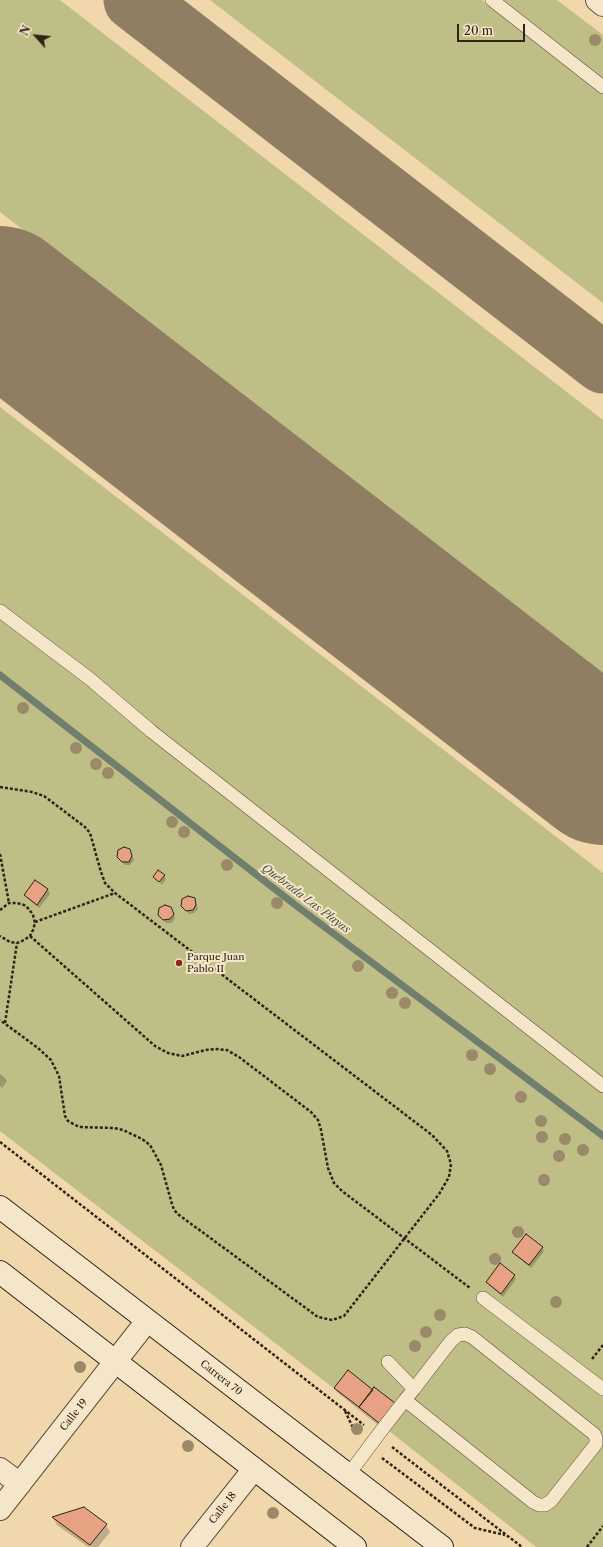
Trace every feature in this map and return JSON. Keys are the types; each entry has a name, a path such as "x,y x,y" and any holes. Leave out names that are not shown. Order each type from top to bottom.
{"main road":[{"path":"597,0 603,5"},
{"name":"Carrera 70","path":"0,1207 442,1547"},
{"path":"0,1272 355,1547"},
{"name":"Calle 19","path":"0,1509 147,1321"},
{"path":"0,1469 20,1484"},
{"name":"Calle 18","path":"192,1547 254,1469"}],"lane":[{"path":"492,0 603,87"},
{"path":"0,611 90,679 158,736 603,1086"},
{"path":"483,1298 603,1389"},
{"path":"348,1475 368,1448 378,1436 405,1400 451,1341 458,1335 465,1334 472,1337 600,1439 551,1501 545,1505 539,1505 533,1502 405,1400"},
{"path":"388,1362 414,1389"}],"path":[{"path":"0,787 32,792 44,796 85,827 90,833 101,872 106,883 115,893 432,1134 447,1151 451,1164 449,1177 439,1194 344,1316 332,1320 318,1317 174,1210 161,1165 150,1145 124,1130 114,1128 79,1127 68,1121 65,1116 59,1076 51,1060 38,1048 0,1020"},
{"path":"0,854 9,903"},
{"path":"35,922 115,893"},
{"path":"0,910 9,903 24,905 30,909 34,916 35,922 30,936 17,943 10,942 0,936"},
{"path":"30,936 156,1046 168,1053 182,1056 206,1050 227,1050 239,1057 311,1112 318,1120 328,1168 334,1183 342,1191 460,1281"},
{"path":"5,1023 17,943"},
{"path":"0,1142 522,1547"},
{"path":"344,1409 359,1440 368,1448 475,1528 507,1536"},
{"path":"587,1547 603,1526"}],"green space":[{"path":"0,0 60,0 603,420 603,677 0,212"},
{"path":"210,0 482,0 603,94 603,303"},
{"path":"502,0 557,0 603,35 603,80"},
{"name":"Parque Juan Pablo II","path":"0,407 603,873 603,1547 536,1547 384,1427 0,1131"}],"building":[{"path":"124,847 130,849 132,856 129,862 122,862 117,857 118,850"},
{"path":"158,870 165,875 159,882 153,877"},
{"path":"35,880 48,889 37,905 24,895"},
{"path":"188,896 195,898 196,905 193,910 186,911 181,906 182,899"},
{"path":"165,905 171,907 174,914 170,919 163,920 158,915 159,908"},
{"path":"526,1234 543,1247 529,1265 512,1252"},
{"path":"500,1263 515,1275 501,1294 486,1282"},
{"path":"348,1370 373,1390 359,1407 334,1388"},
{"path":"374,1387 395,1403 379,1423 359,1407"},
{"path":"84,1507 107,1524 90,1545 52,1517"}],"waterway":[{"name":"Quebrada Las Playas","path":"0,675 294,904 603,1136"}],"taxiway":[{"path":"134,0 603,363"}],"runway":[{"path":"0,302 603,769"}],"place":[{"name":"Parque Juan Pablo II","path":"179,963"}]}
